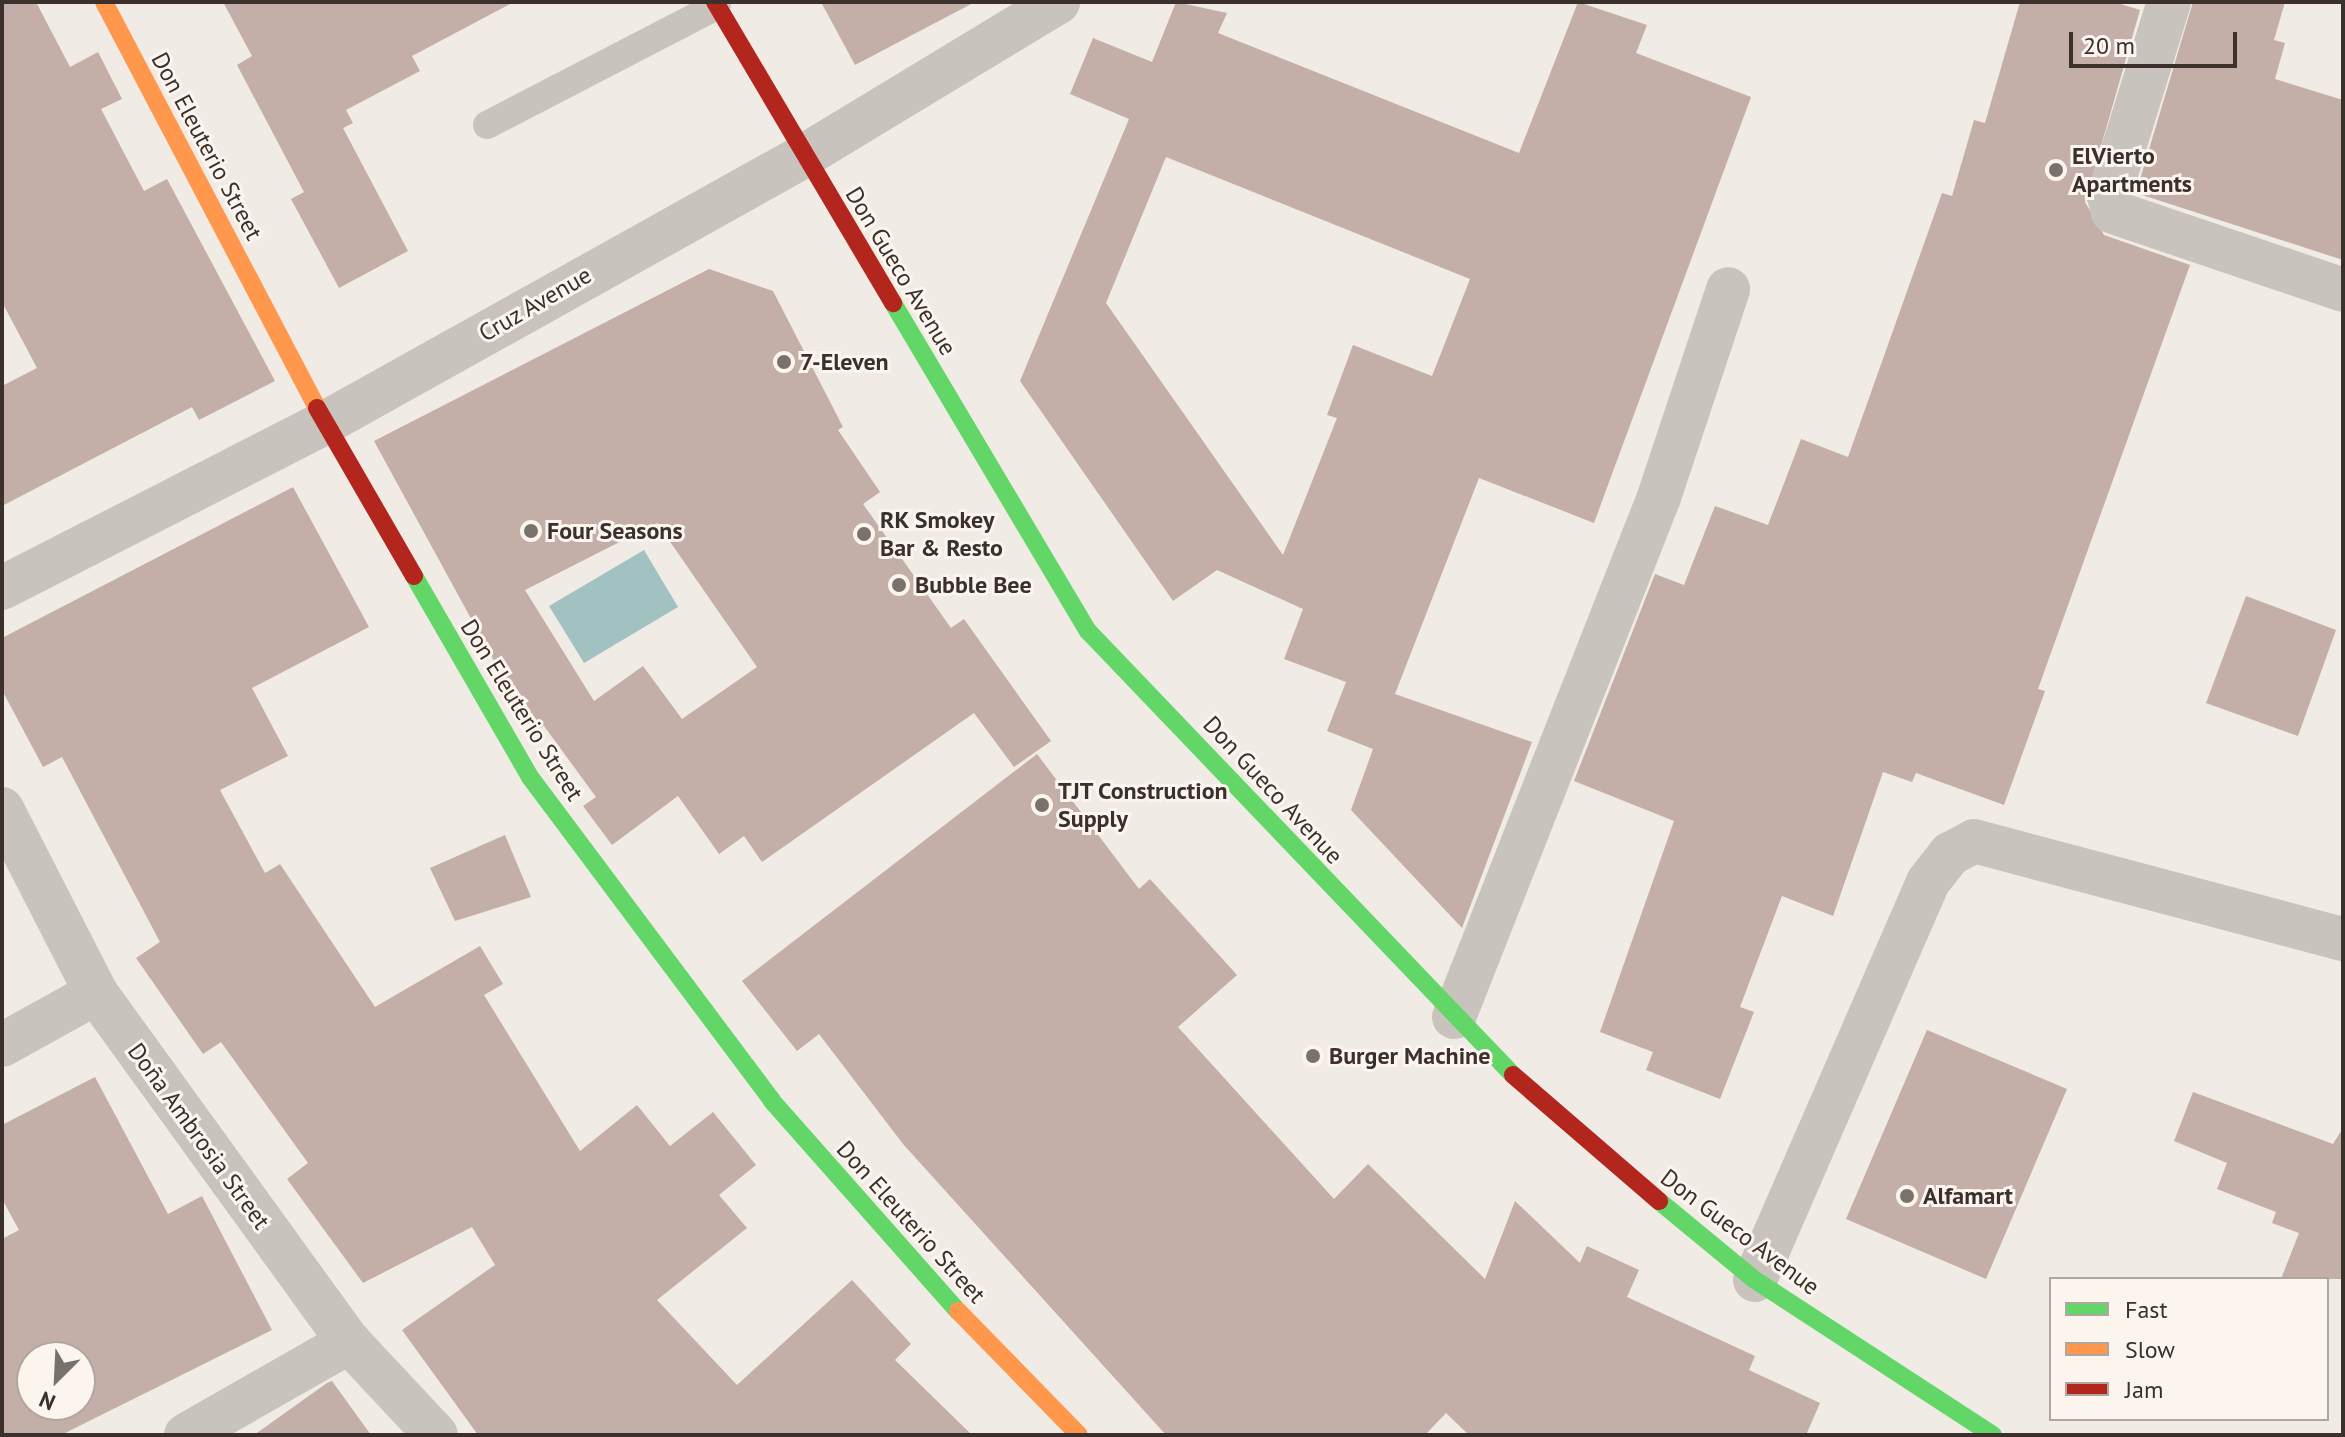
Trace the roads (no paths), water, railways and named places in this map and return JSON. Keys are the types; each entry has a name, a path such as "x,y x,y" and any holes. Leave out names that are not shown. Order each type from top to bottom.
{"main road":[{"name":"Don Eleuterio Street","path":"104,2 325,423 530,777 772,1101 1011,1370 1079,1435"},
{"name":"Don Gueco Avenue","path":"716,4 1088,631 1454,1017 1542,1105 1755,1280 1993,1435"}],"street":[{"name":"Cruz Avenue","path":"2,588 325,423 804,156 1058,2"},
{"path":"2169,2 2109,196 2113,212 2343,290"},
{"path":"1454,1017 1659,497 1728,289"},
{"name":"Doña Ambrosia Street","path":"2,809 96,993 349,1342 436,1435"},
{"path":"1755,1280 1928,882 1950,854 1974,841 2343,939"},
{"path":"2,1045 96,993"},
{"path":"186,1435 349,1342"}],"lane":[{"path":"487,125 716,4"}],"water":[{"path":"644,550 678,607 584,663 549,606"}],"place":[{"name":"ElVierto Apartments","path":"2056,170"},
{"name":"7-Eleven","path":"784,362"},
{"name":"Four Seasons","path":"531,531"},
{"name":"RK Smokey Bar & Resto","path":"864,534"},
{"name":"Bubble Bee","path":"899,585"},
{"name":"TJT Construction Supply","path":"1042,805"},
{"name":"Burger Machine","path":"1313,1056"},
{"name":"Alfamart","path":"1907,1196"}]}
